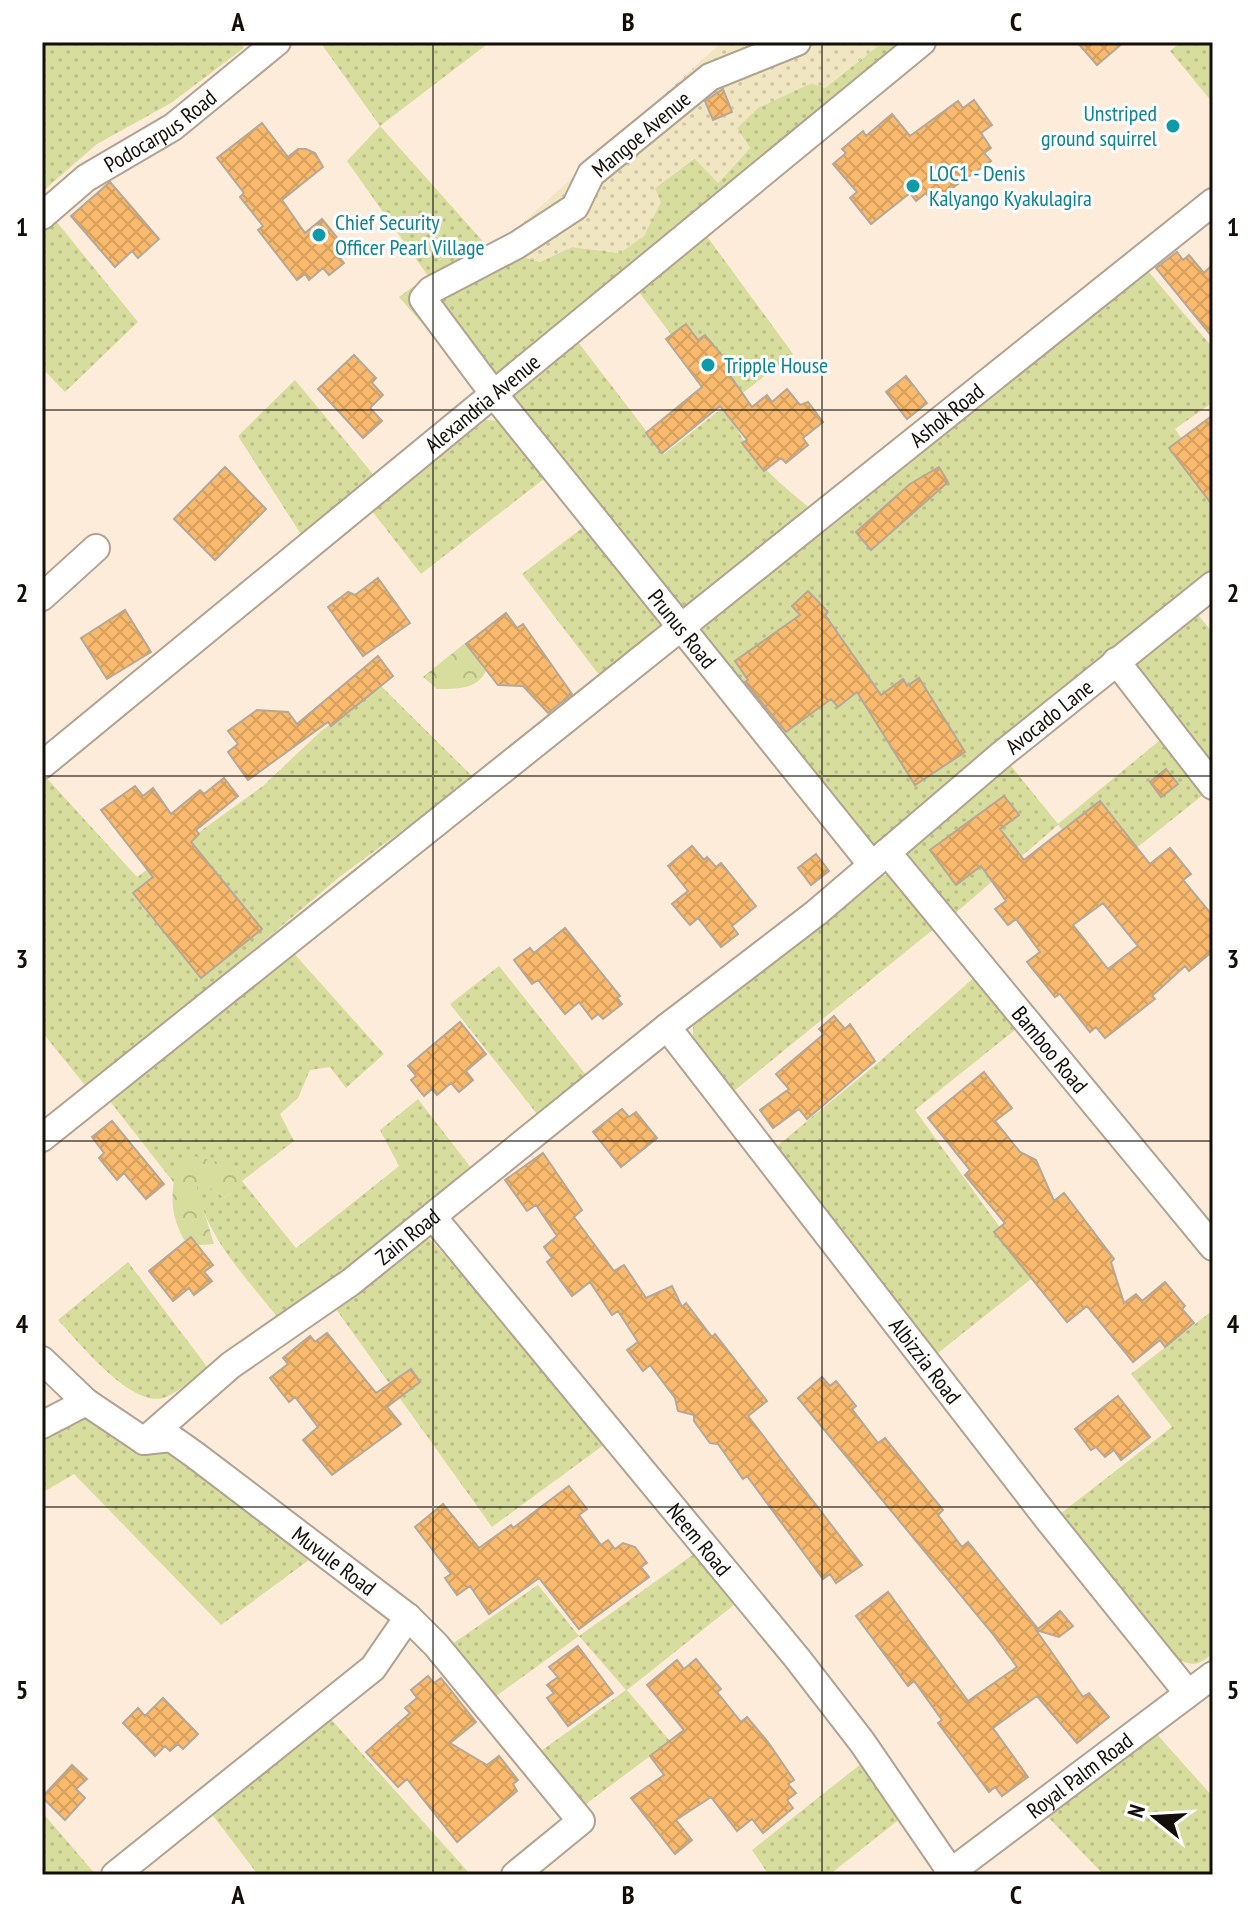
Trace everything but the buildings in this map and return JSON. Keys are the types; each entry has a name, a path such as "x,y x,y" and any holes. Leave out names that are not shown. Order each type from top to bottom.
{"street":[{"name":"Podocarpus Road","path":"42,216 86,178 173,127 277,42"},
{"name":"Mangoe Avenue","path":"423,299 431,290 517,245 572,209 591,174 710,77 797,42"},
{"name":"Alexandria Avenue","path":"42,765 922,42"},
{"name":"Ashok Road","path":"42,1138 1213,202"},
{"name":"Prunus Road","path":"423,299 493,393 682,628 880,858"},
{"path":"42,597 96,548"},
{"name":"Avocado Lane","path":"667,1027 816,913 1116,661 1213,585"},
{"path":"1116,661 1213,786"},
{"name":"Bamboo Road","path":"880,858 1213,1247"},
{"name":"Zain Road","path":"144,1441 231,1365 351,1282 667,1027"},
{"name":"Albizzia Road","path":"667,1027 1047,1518 1187,1692"},
{"name":"Neem Road","path":"433,1217 797,1658 862,1742 949,1873"},
{"name":"Muvule Road","path":"42,1360 86,1402 144,1441 171,1438 408,1617 436,1645 581,1821 515,1875"},
{"path":"42,1425 86,1402"},
{"path":"115,1875 373,1668 408,1617"},
{"name":"Royal Palm Road","path":"949,1873 1213,1675"}],"green space":[{"path":"42,42 240,42 244,48 171,103 97,144 42,192"},
{"path":"320,42 490,42 380,126"},
{"path":"883,42 911,42 482,392 399,297 428,276 347,161 380,126 487,246 540,262 572,247 620,253 655,188 695,158 719,182 750,148 737,128 762,104 812,83 825,88"},
{"path":"1181,42 1213,42 1213,103 1170,51"},
{"path":"47,210 138,322 65,392 42,368 42,215"},
{"path":"706,235 793,354 726,406 751,452 782,485 811,509 683,614 511,404 513,395 578,342 664,454 725,406 639,292"},
{"path":"1148,271 1213,348 1213,402 1175,429 1213,483 1213,573 1113,646 864,855 677,630 833,525"},
{"path":"295,380 377,479 304,539 238,436"},
{"path":"486,420 499,421 549,475 421,574 372,511"},
{"path":"590,522 672,619 603,680 522,574"},
{"path":"1194,610 1213,633 1213,772 1136,675 1135,663"},
{"path":"465,643 486,671 477,682 465,687 437,689 423,677"},
{"path":"381,686 474,778 342,875 88,1089 42,1032 42,773 137,877 263,786 321,731"},
{"path":"1165,736 1208,791 1100,877 1058,825 952,916 906,861 907,844 1007,761 1058,824"},
{"path":"893,875 935,928 729,1095 693,1041 693,1024 869,878"},
{"path":"289,948 384,1054 346,1088 330,1067 310,1070 298,1098 280,1114 294,1141 242,1181 296,1248 399,1166 380,1130 418,1099 472,1169 279,1319 218,1240 201,1204 196,1185 211,1188 225,1198 241,1181 235,1166 174,1183 105,1095"},
{"path":"499,966 586,1075 537,1114 450,1004"},
{"path":"978,974 1020,1026 915,1110 1035,1276 938,1353 898,1307 777,1146"},
{"path":"193,1156 235,1166 242,1181 225,1198 211,1188 196,1186 214,1244 188,1246 175,1216 172,1197 178,1164"},
{"path":"429,1238 559,1381 605,1444 492,1527 333,1305"},
{"path":"128,1262 208,1368 166,1397 153,1399 123,1384 107,1372 58,1320"},
{"path":"1213,1310 1213,1652 1205,1660 1192,1664 1177,1659 1060,1514 1172,1427 1131,1374"},
{"path":"109,1411 144,1422 313,1557 221,1625 74,1474 42,1493 42,1420"},
{"path":"694,1554 739,1601 627,1690 670,1741 582,1807 538,1753 626,1690 579,1636"},
{"path":"538,1585 579,1636 492,1699 452,1644"},
{"path":"330,1718 471,1875 258,1875 208,1809"},
{"path":"1154,1731 1213,1797 1213,1875 1104,1875 1045,1814"},
{"path":"866,1760 901,1818 829,1875 769,1875 752,1850"},
{"path":"42,1812 96,1875 42,1875"}],"sand":[{"path":"722,42 883,42 824,88 812,83 758,108 737,128 750,148 718,183 694,158 655,188 661,202 644,236 620,253 572,247 540,262 487,246 423,264 504,240"}],"place":[{"name":"Unstriped ground squirrel","path":"1173,126"},
{"name":"LOC1 - Denis Kalyango Kyakulagira","path":"913,186"},
{"name":"Chief Security Officer Pearl Village","path":"319,235"},
{"name":"Tripple House","path":"708,365"}]}
